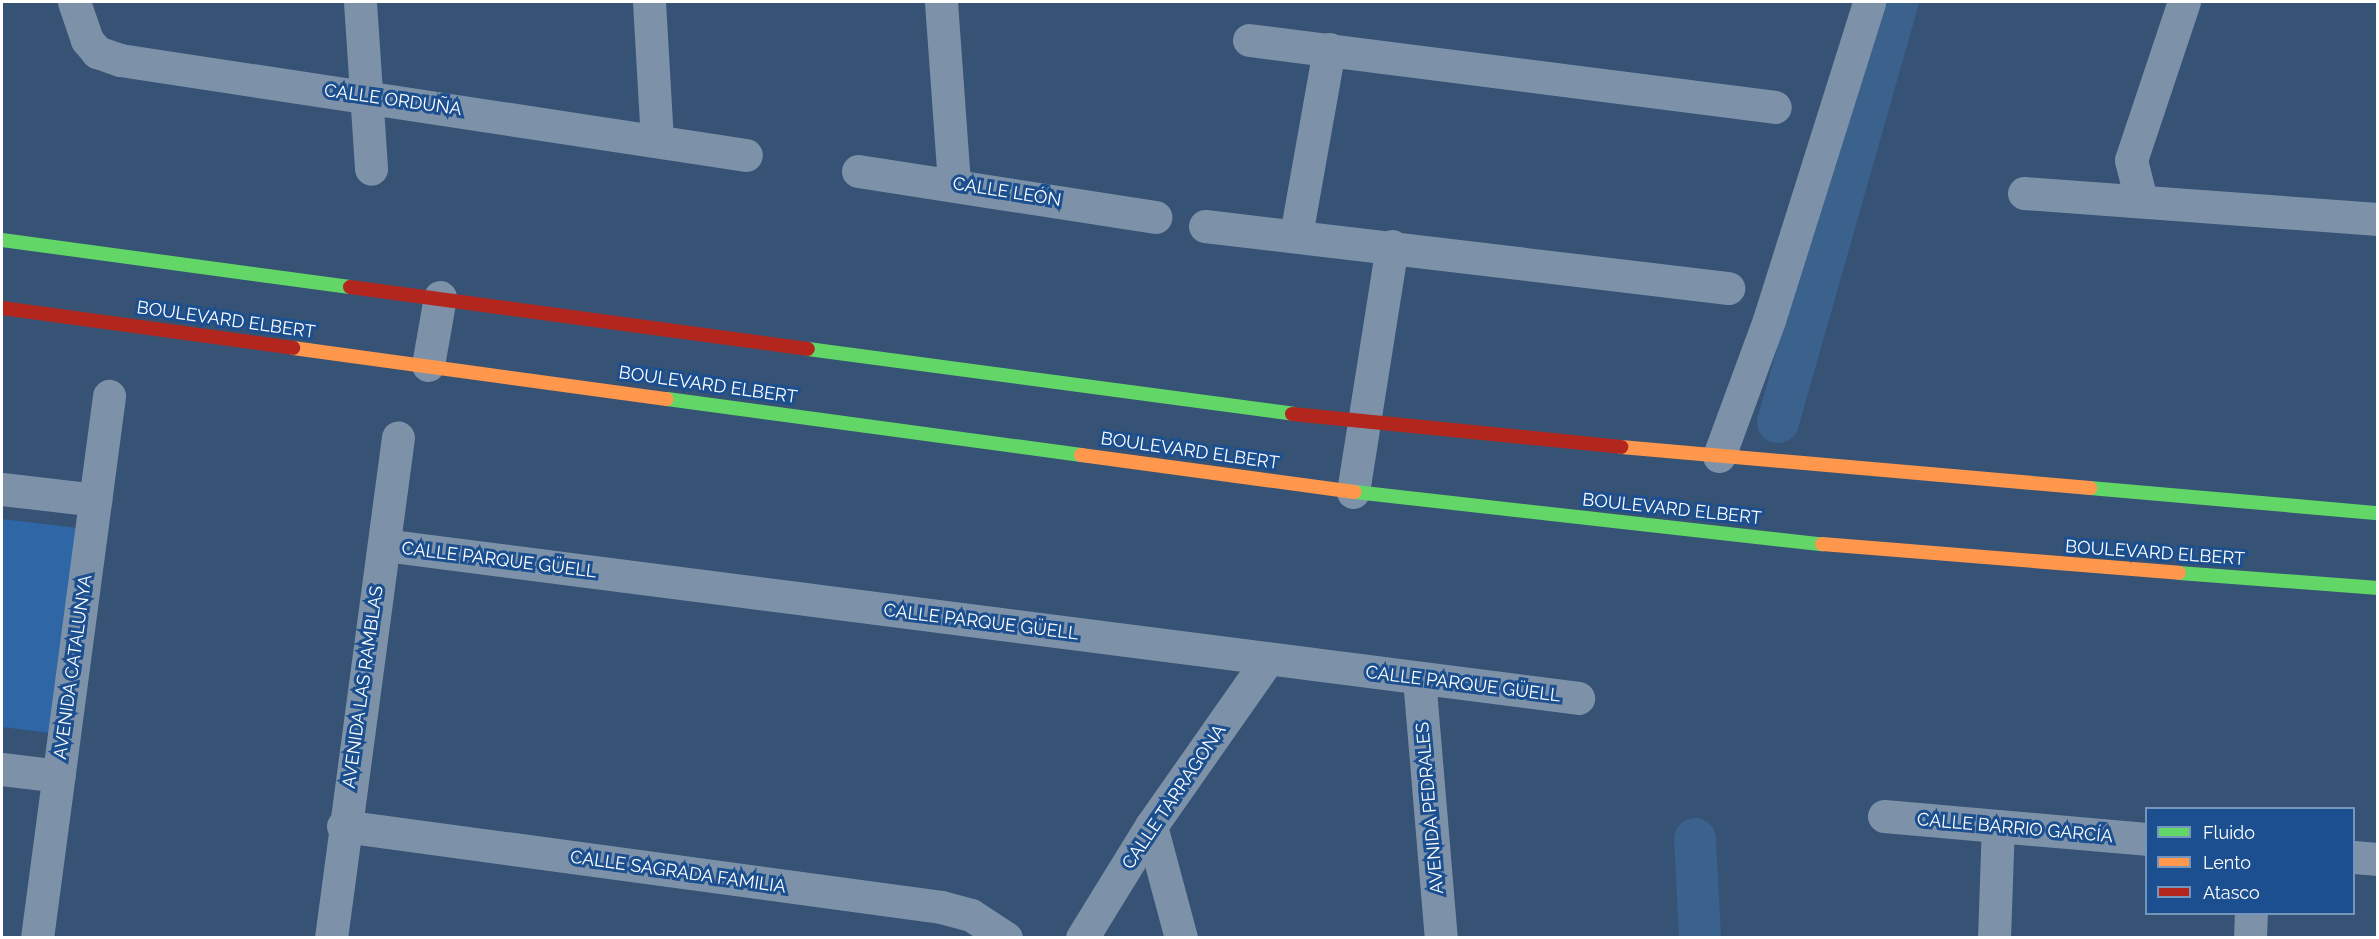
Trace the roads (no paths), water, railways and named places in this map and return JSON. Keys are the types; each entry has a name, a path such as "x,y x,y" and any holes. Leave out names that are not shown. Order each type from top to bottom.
{"street":[{"name":"CALLE ORDUÑA","path":"74,2 87,40 97,52 120,60 657,139 746,155"},
{"path":"360,2 372,169"},
{"path":"649,2 657,139"},
{"path":"941,2 954,183"},
{"path":"1719,456 1769,320 1869,2"},
{"path":"2141,200 2131,160 2184,2"},
{"path":"1250,40 1775,107"},
{"path":"1296,235 1329,49"},
{"name":"CALLE LEÓN","path":"858,171 954,183 1155,217"},
{"path":"2024,193 2378,219"},
{"path":"1205,226 1392,246 1728,288"},
{"path":"2,240 440,297 1363,424 2378,513"},
{"path":"1353,492 1392,246"},
{"path":"428,365 440,297"},
{"name":"BOULEVARD ELBERT","path":"2,308 1353,492 1915,554 2378,588"},
{"name":"AVENIDA CATALUNYA","path":"37,938 109,396"},
{"name":"AVENIDA LAS RAMBLAS","path":"331,938 343,826 398,437"},
{"path":"2,489 95,500"},
{"name":"CALLE PARQUE GÜELL","path":"384,545 1578,698"},
{"name":"CALLE TARRAGONA","path":"1082,938 1151,826 1268,659"},
{"name":"AVENIDA PEDRALES","path":"1419,678 1441,938"},
{"path":"2,769 59,776"},
{"name":"CALLE BARRIO GARCÍA","path":"1884,816 2145,839"},
{"name":"CALLE SAGRADA FAMILIA","path":"343,826 941,907 971,915 1006,938"},
{"path":"1151,826 1181,938"},
{"path":"1994,938 1998,826"},
{"path":"2355,857 2378,859"},
{"path":"2250,938 2251,915"}],"waterway":[{"path":"1778,422 1898,2"},
{"path":"1695,839 1700,938"}]}
